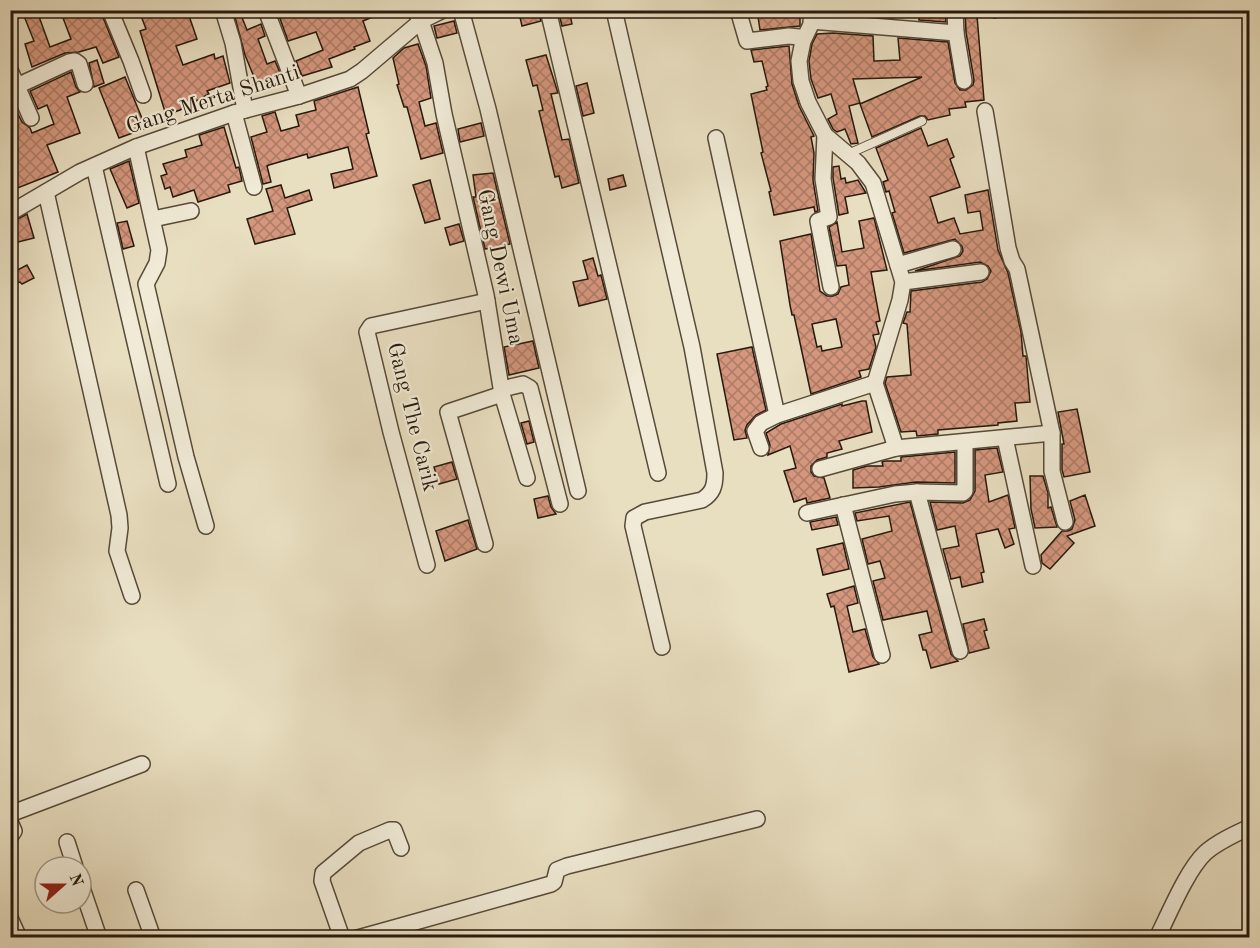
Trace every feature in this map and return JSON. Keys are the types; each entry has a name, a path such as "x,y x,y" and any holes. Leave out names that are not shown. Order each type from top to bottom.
{"street":[{"path":"110,10 143,96"},
{"path":"223,10 233,43 254,187"},
{"path":"266,10 297,90"},
{"name":"Gang Merta Shanti","path":"10,213 94,166 136,147 241,106 297,90 336,85 351,79 417,16 443,10"},
{"path":"462,10 491,120 578,491"},
{"path":"548,10 658,473"},
{"path":"614,10 692,346 715,473 715,486 709,496 702,500 645,512 634,518 633,526 662,647"},
{"path":"738,10 747,41 789,36 799,37 803,41"},
{"path":"955,10 956,33 964,81"},
{"name":"Gang Dewi Uma","path":"417,16 435,63 444,114 487,301 502,392 527,478"},
{"path":"896,448 875,383 900,300 903,282 873,183 858,164 825,135 808,102 801,81 799,61 803,41 814,16 956,33"},
{"path":"17,86 75,61 85,84"},
{"path":"10,70 31,118"},
{"path":"985,111 1008,248 1017,269 1052,433 1052,471 1065,522"},
{"path":"825,135 823,179 829,217 818,221 831,287"},
{"path":"716,138 777,415"},
{"path":"136,147 159,250 157,263 146,284 186,457 206,526"},
{"path":"94,166 168,484"},
{"path":"46,192 119,515 117,551 132,596"},
{"path":"153,219 191,211"},
{"path":"898,266 953,249"},
{"path":"903,282 981,272"},
{"name":"Gang The Carik","path":"427,565 367,332 370,326 487,301"},
{"path":"761,448 756,428 761,423 777,415 875,383"},
{"path":"485,544 448,412 523,384 530,388 560,504"},
{"path":"820,469 896,448 1052,433"},
{"path":"1005,438 1033,566"},
{"path":"807,513 895,494 963,493 965,491 965,442"},
{"path":"917,492 960,651"},
{"path":"843,505 882,655"},
{"path":"10,814 142,764"},
{"path":"358,938 551,884 554,882 557,870 567,866 757,819"},
{"path":"10,822 14,831 10,837"},
{"path":"1157,938 1193,869 1203,855 1228,838 1250,827"},
{"path":"342,938 322,881 323,873 359,843 390,830 397,832 401,848"},
{"path":"67,843 71,855"},
{"path":"136,890 153,938"},
{"path":"91,915 99,938"},
{"path":"10,918 19,938"}],"lane":[{"path":"847,155 922,121"}],"building":[{"path":"60,10 100,10 119,57 103,63 96,47 65,53 32,67 25,44 34,41 24,16 37,11 50,47 71,39"},
{"path":"146,10 187,10 197,39 176,46 183,65 214,54 215,59 223,56 230,83 207,91 209,94 166,115 140,31 146,29 140,13"},
{"path":"233,10 239,10 247,30 261,24 265,36 258,39 267,64 275,61 281,75 264,82 266,87 252,92 249,79 254,77 245,55"},
{"path":"277,10 387,11 363,21 370,41 329,59 332,67 302,76 296,61 323,50 316,32 288,41"},
{"path":"538,10 541,21 522,26 519,13"},
{"path":"558,10 569,10 572,24 562,26"},
{"path":"757,10 800,10 800,26 760,30"},
{"path":"834,10 894,10 894,18 834,13"},
{"path":"919,10 945,10 946,22 919,20"},
{"path":"965,10 975,10 977,16 984,100 965,102 966,107 949,109 950,115 928,120 925,116 920,116 872,137 860,104 922,77 853,79 860,103 849,106 858,143 851,144 845,129 837,132 833,129 828,119 837,114 831,94 818,98 811,79 809,61 812,44 817,34 873,36 874,61 900,60 898,38 948,42 955,83 960,90 966,90 973,85 974,80 966,32"},
{"path":"454,21 457,33 437,38 434,26"},
{"path":"418,44 426,66 431,98 419,102 425,126 436,123 443,153 421,159 407,107 404,107 397,85 399,84 393,58 404,48"},
{"path":"789,46 792,84 799,106 814,136 811,137 814,153 813,180 818,211 815,212 814,207 774,215 751,94 767,90 768,86 762,61 754,62 751,50"},
{"path":"546,55 558,93 551,94 562,140 569,139 579,183 562,188 559,176 555,177 539,111 543,110 537,85 533,86 526,60"},
{"path":"97,60 104,83 94,87 89,63"},
{"path":"71,72 80,92 67,97 80,133 47,145 58,172 10,191 10,98 22,122 30,128 32,133 54,124 47,105 38,109 30,91"},
{"path":"125,77 146,128 119,138 99,88"},
{"path":"587,83 594,113 583,116 576,86"},
{"path":"358,87 369,133 366,134 377,176 334,188 331,174 353,169 348,147 308,158 307,154 269,165 267,166 271,182 263,184 251,137 267,132 262,116 275,112 281,131 299,126 296,115 316,110 314,101"},
{"path":"481,123 484,136 460,142 458,129"},
{"path":"224,127 242,181 228,185 230,192 198,202 194,190 173,197 170,187 165,189 161,176 167,174 163,164 187,157 185,150 202,145 199,135"},
{"path":"921,128 928,146 947,139 954,157 950,159 960,187 930,197 938,223 954,218 960,234 983,230 980,211 968,213 965,195 988,190 998,250 1008,273 1021,332 1023,356 1026,356 1030,402 1015,403 1017,421 998,423 998,425 938,430 938,434 917,436 916,431 901,432 885,383 887,377 911,375 907,324 903,323 907,312 910,312 911,291 982,282 987,279 991,271 988,266 980,262 915,271 960,256 963,251 962,246 955,239 904,253 892,213 895,212 889,191 886,192 883,182 888,180 876,148"},
{"path":"129,161 139,203 127,208 110,169"},
{"path":"839,166 841,179 845,178 846,183 858,180 866,193 845,197 848,213 839,215 833,167"},
{"path":"493,173 510,244 485,249 473,197 476,197 473,175"},
{"path":"623,175 626,186 610,190 608,179"},
{"path":"430,180 440,219 425,223 413,185"},
{"path":"281,185 285,198 309,190 312,200 287,208 295,234 255,244 247,219 273,211 266,189"},
{"path":"27,214 34,238 10,244 10,223"},
{"path":"874,218 887,270 871,272 880,321 876,322 879,334 873,335 876,347 869,369 859,371 861,377 811,394 794,315 792,315 780,241 811,234 820,291 827,296 833,296 838,294 841,287 849,285 846,265 837,266 829,227 837,222 842,252 864,248 859,221","holes":["836,319 842,347 822,351 821,346 817,347 812,324"]},
{"path":"127,221 134,246 123,249 117,223"},
{"path":"459,224 464,241 450,245 445,228"},
{"path":"593,258 598,276 601,275 607,299 579,306 573,282 588,279 583,261"},
{"path":"27,265 34,278 22,284 20,282 10,285 10,274"},
{"path":"533,341 539,368 509,375 504,347"},
{"path":"752,347 766,410 756,415 747,425 745,430 747,438 734,440 717,354"},
{"path":"866,401 872,432 839,441 842,449 827,453 827,457 817,460 811,466 814,476 824,478 830,498 807,503 806,498 794,502 784,471 796,468 790,446 768,455 770,445 766,433 781,424 842,404 842,406"},
{"path":"1077,409 1090,472 1064,477 1062,444 1064,444 1058,412"},
{"path":"529,421 534,442 527,444 521,423"},
{"path":"997,448 1003,472 985,475 989,502 1008,495 1015,528 1009,529 1014,544 1005,548 998,529 976,534 984,572 981,573 983,582 962,587 960,577 951,579 943,549 959,546 955,526 937,530 930,502 963,503 970,500 975,491 975,450"},
{"path":"955,452 955,483 916,482 853,488 853,470 867,466 883,466 882,462 901,461 901,457"},
{"path":"452,462 457,479 439,484 434,467"},
{"path":"1030,476 1043,476 1048,493 1048,508 1051,507 1057,527 1035,528 1031,509"},
{"path":"1085,495 1095,526 1067,536 1074,543 1050,569 1042,563 1041,555 1062,531 1072,529 1075,520 1070,501"},
{"path":"548,496 556,514 538,518 534,499"},
{"path":"910,502 951,654 958,661 931,668 919,635 932,632 927,611 883,620 873,581 885,578 880,561 868,564 862,539 892,531 889,516 857,521 855,513"},
{"path":"836,517 838,525 812,530 810,522"},
{"path":"468,520 477,549 445,561 436,531"},
{"path":"843,543 849,569 823,575 817,549"},
{"path":"854,586 858,603 847,606 853,632 865,629 873,657 879,664 849,672 834,606 831,607 827,594"},
{"path":"984,619 987,630 984,631 989,648 969,653 963,624"}]}
